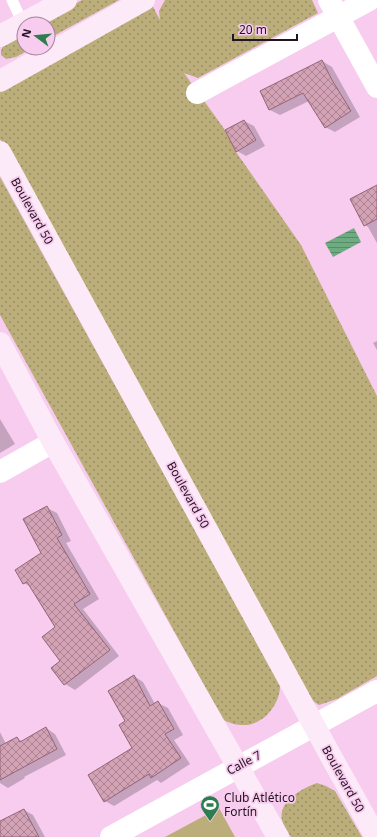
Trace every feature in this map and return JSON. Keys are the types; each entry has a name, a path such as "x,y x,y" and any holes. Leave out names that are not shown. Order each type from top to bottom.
{"main road":[{"path":"9,31 66,0"},
{"path":"0,81 144,0"},
{"name":"Boulevard 50","path":"0,152 376,837"},
{"path":"0,343 53,442 278,837"}],"street":[{"path":"197,93 334,8 369,0"},
{"path":"334,8 377,88"},
{"path":"0,472 53,442"},
{"name":"Calle 7","path":"111,837 377,691"}],"lane":[{"path":"9,31 19,15 12,0"}],"shaded area":[{"path":"82,0 119,0 56,35 56,16 53,16"},
{"path":"165,0 312,0 318,13 198,78 184,73 225,130 236,152 301,245 377,396 377,676 337,699 319,705 308,698 0,139 0,89 152,5 160,20 159,11"},
{"path":"16,36 16,56 18,56 6,59 1,55 1,50 5,43"},
{"path":"0,177 280,684 280,692 274,706 269,713 257,722 249,725 238,725 223,720 0,315"},
{"path":"354,228 361,242 333,257 325,243"},
{"path":"317,783 335,791 362,837 291,837 282,820 284,807 293,796 305,788"},
{"name":"Club Atlético Fortín","path":"219,808 235,837 165,837"}],"building":[{"path":"322,60 351,111 325,128 303,93 269,110 260,91"},
{"path":"244,120 256,140 236,152 225,130"},
{"path":"377,185 377,219 364,226 350,199"},
{"path":"47,506 62,535 57,538 90,594 74,604 110,650 64,685 51,668 60,661 42,637 55,627 27,582 23,584 15,570 41,553 23,519"},
{"path":"134,675 150,706 158,701 174,729 165,734 181,758 151,778 149,774 104,802 88,775 132,748 119,725 125,721 108,691"},
{"path":"46,727 57,749 0,780 0,746 17,737 20,742"},
{"path":"24,809 39,837 0,837 0,821"}],"place":[{"name":"Club Atlético Fortín","path":"210,822"}]}
